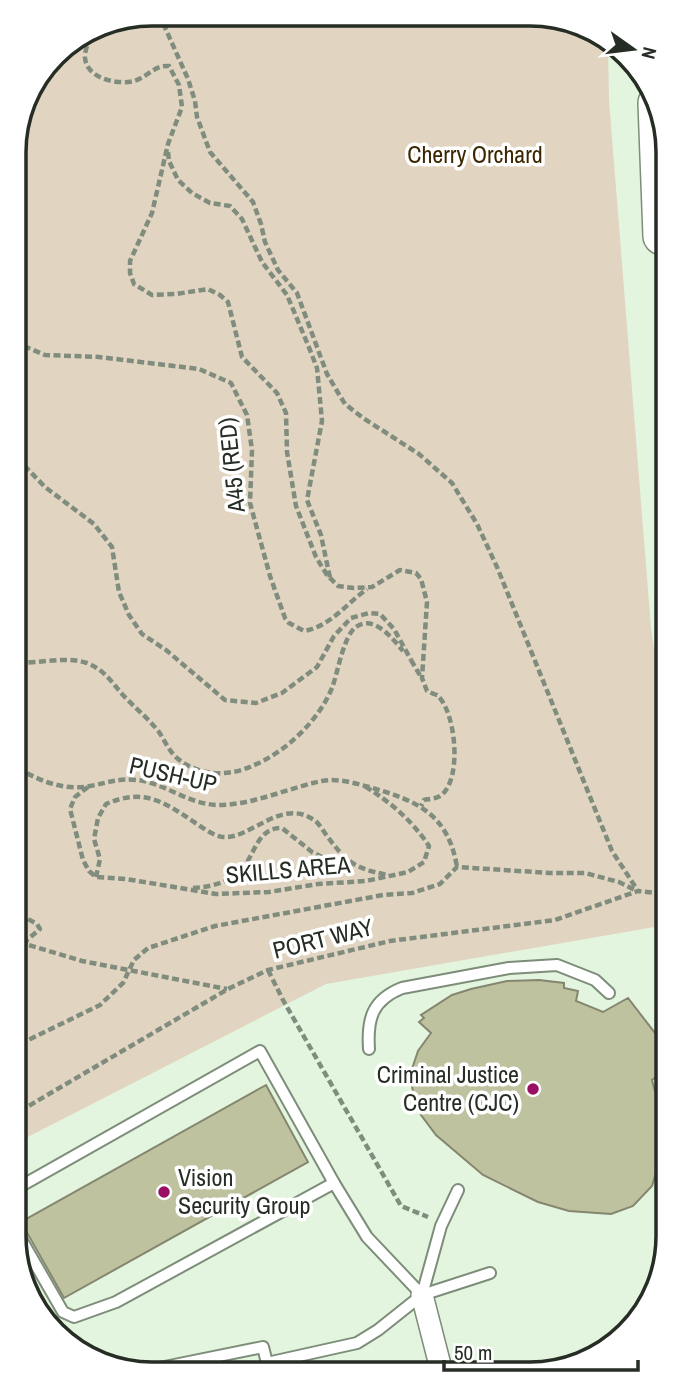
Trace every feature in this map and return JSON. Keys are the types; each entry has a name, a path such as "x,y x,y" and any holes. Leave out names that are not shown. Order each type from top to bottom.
{"street":[{"path":"422,1295 439,1362"}],"lane":[{"path":"369,1049 370,1017 389,993 402,988 509,968 557,965 595,980 609,993"},
{"path":"26,1183 260,1051 367,1237 422,1295"},
{"path":"28,1251 63,1312 74,1317 116,1303 334,1183"},
{"path":"422,1295 441,1226 458,1190"},
{"path":"286,1362 357,1342 378,1330 422,1295 490,1273"},
{"path":"189,1362 263,1347 267,1362"}],"path":[{"path":"165,27 188,79 197,117 210,152 253,202 265,242 278,270 297,293 327,374 345,404 419,454 452,484 477,524 612,851 638,891"},
{"path":"91,42 85,59 95,73 108,82 135,81 156,67 166,66 173,69 179,85 182,107 168,144 152,213 131,261 130,273 134,284 152,295 208,289 228,302 242,357 277,393 286,413 287,452 296,506 316,557 331,581 342,587 370,587 400,570 416,573 421,579 427,602 423,629 422,678"},
{"path":"168,144 169,161 178,180 192,194 210,203 230,206 243,219 262,262 287,295 317,368 322,421 307,500 321,535 331,581"},
{"name":"A45 (RED)","path":"27,347 45,355 199,369 232,383 247,415 252,450 249,486 251,509 279,604 289,624 304,631 316,628 330,621 370,587"},
{"path":"27,468 45,487 94,524 112,547 119,592 129,615 142,634 166,650 225,700 256,703 282,693 317,667 334,636 351,618 380,614 422,678 427,691 438,696 444,708 455,746 452,782 439,797 424,800 421,806 440,824 453,843 457,867"},
{"path":"27,663 76,660 94,666 111,679 159,732 178,758 205,771 229,774 251,767 273,755 314,718 329,696 345,647 353,629 358,625 369,624 381,628 411,660"},
{"name":"PUSH-UP","path":"26,772 47,783 65,786 88,787 110,780 139,780 192,802 219,805 243,802 325,780 349,781 398,795 421,806"},
{"name":"SKILLS AREA","path":"358,868 338,851 314,820 297,813 264,820 237,834 223,837 150,797 133,795 106,804 98,818 94,839 100,859 96,877 216,894 242,894 366,881 408,872 424,862 429,846 403,813 363,785"},
{"path":"88,787 75,797 70,808 83,860 96,877"},
{"name":"SKILLS AREA","path":"189,889 218,884 238,873 248,861 261,836 275,828 282,828 321,857 342,865 391,876"},
{"path":"26,1041 100,1005 123,983 134,960 148,948 215,926 383,895 412,893 439,884 457,867 585,873 619,882 638,891"},
{"name":"PORT WAY","path":"26,1107 228,989 268,970 390,941 555,920 638,891 655,893"},
{"path":"26,918 40,929 26,940"},
{"path":"26,944 82,961 228,989"},
{"path":"268,970 401,1206 435,1220 441,1226"}],"green space":[{"name":"Cherry Orchard","path":"530,26 570,33 598,46 598,84 609,84 656,659 655,927 326,984 26,1138 27,136 36,104 47,82 69,57 82,47 112,33 144,27"}],"building":[{"name":"Criminal Justice Centre (CJC)","path":"539,980 564,983 564,988 578,991 576,1001 603,1012 628,998 655,1033 655,1078 652,1080 655,1092 655,1176 652,1186 633,1206 611,1214 569,1211 538,1202 483,1175 436,1135 421,1115 414,1098 410,1075 418,1051 431,1033 419,1022 424,1018 421,1015 452,995 507,981"},
{"name":"Vision Security Group","path":"266,1085 308,1162 64,1298 26,1231 26,1219"}],"place":[{"name":"Criminal Justice Centre (CJC)","path":"533,1089"},
{"name":"Vision Security Group","path":"164,1192"}]}
